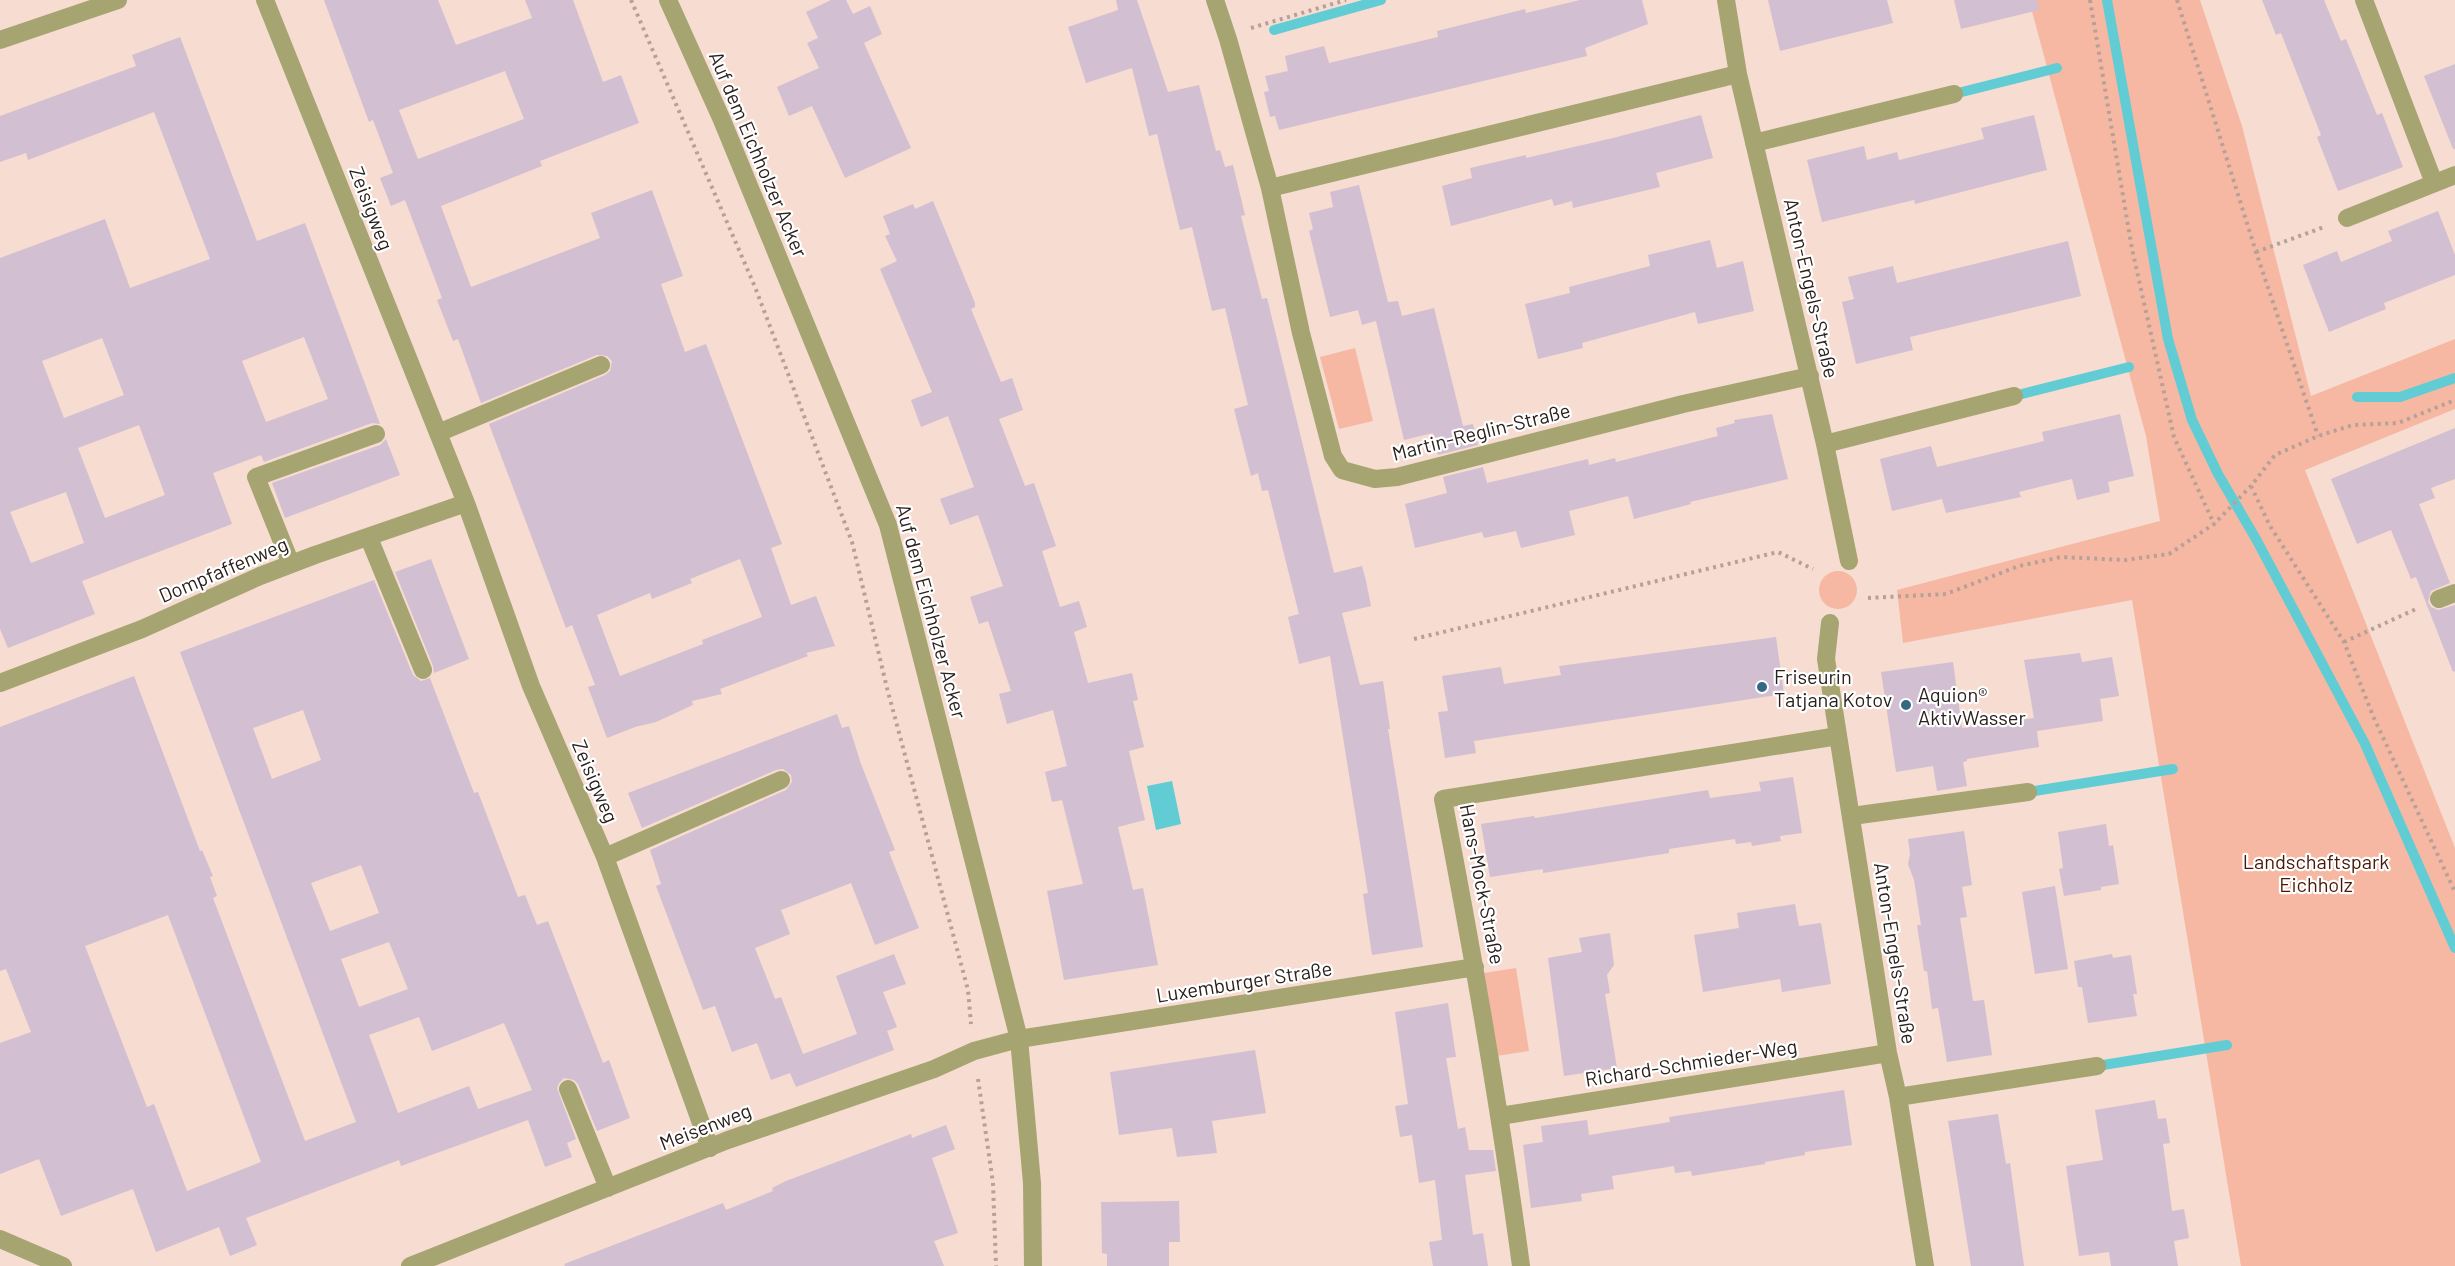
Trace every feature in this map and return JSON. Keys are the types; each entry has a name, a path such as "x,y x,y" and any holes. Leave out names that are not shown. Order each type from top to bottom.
{"street":[{"path":"0,40 118,0"},
{"name":"Zeisigweg","path":"265,0 466,503 531,686 605,857 710,1148"},
{"name":"Auf dem Eichholzer Acker","path":"668,0 727,131 888,525 1019,1039 1032,1183 1033,1266"},
{"name":"Martin-Reglin-Straße","path":"1215,0 1270,188 1300,333 1333,456 1342,470 1374,479 1397,477 1683,404 1810,376"},
{"name":"Anton-Engels-Straße","path":"1726,0 1738,74 1810,376 1849,561"},
{"path":"2364,0 2434,183"},
{"path":"1270,188 1738,74"},
{"path":"1754,143 1954,94"},
{"path":"2347,218 2455,175"},
{"path":"438,433 601,365"},
{"path":"1825,444 2014,396"},
{"path":"291,564 256,477 376,434"},
{"name":"Dompfaffenweg","path":"0,683 142,629 291,564 466,503"},
{"path":"369,538 423,670"},
{"name":"Anton-Engels-Straße","path":"1830,623 1826,659 1888,1053 1898,1097 1925,1266"},
{"name":"Hans-Mock-Straße","path":"1521,1266 1500,1116 1443,799 1838,736"},
{"path":"605,857 781,780"},
{"path":"1852,816 2028,792"},
{"name":"Luxemburger Straße","path":"1019,1039 1475,967"},
{"name":"Meisenweg","path":"422,1264 710,1148 933,1069 974,1051 1019,1039"},
{"name":"Richard-Schmieder-Weg","path":"1500,1116 1888,1053"},
{"path":"1898,1097 2097,1066"},
{"path":"568,1089 608,1188"},
{"path":"0,1239 63,1266"}],"path":[{"path":"631,0 755,287 852,542 887,688 968,990 974,1051 993,1183 996,1266"},
{"path":"1227,36 1346,0"},
{"path":"2090,0 2132,249 2174,437 2214,524"},
{"path":"2177,0 2256,252 2318,436"},
{"path":"2256,252 2347,218"},
{"path":"1868,598 1946,594 2019,566 2061,557 2126,560 2169,554 2214,524 2251,486 2276,455 2318,436 2353,425 2398,423 2455,400"},
{"path":"2251,486 2270,526 2344,642 2373,716 2455,892"},
{"path":"1413,639 1778,552 1813,570"},
{"path":"2344,642 2398,617"}],"green space":[{"name":"Landschaftspark Eichholz","path":"2029,0 2200,0 2242,126 2311,396 2455,339 2455,409 2305,470 2455,848 2455,1266 2241,1266 2132,600 1903,643 1897,590 2160,521 2146,436"},
{"path":"1355,348 1373,421 1339,429 1320,357"},
{"path":"1838,571 1852,576 1857,590 1852,604 1838,609 1824,604 1819,590 1824,576"},
{"path":"1516,968 1529,1051 1496,1056 1484,973"}],"water":[{"path":"1172,781 1181,824 1156,830 1147,786"}],"building":[{"path":"324,0 438,0 456,45 532,18 525,0 573,0 603,82 621,75 639,123 540,161 542,166 441,206 471,287 600,238 591,213 652,190 683,276 661,284 685,352 706,344 782,544 771,548 791,605 816,596 835,646 806,653 808,656 720,689 722,694 692,701 693,705 656,722 607,738 588,687 595,685 572,625 566,628 489,424 605,375 610,371 612,361 607,356 597,355 481,403 458,339 453,341 437,300 442,298 405,200 391,206 380,178 393,173 373,120 369,122","holes":["505,71 524,119 418,159 399,110","740,559 762,617 702,640 703,644 620,676 597,615 650,593 652,599 692,583 690,579"]},
{"path":"831,0 846,0 853,14 870,6 882,34 864,43 911,148 845,178 812,106 789,116 777,87 819,68 807,43 818,38 806,12"},
{"path":"1116,0 1137,0 1168,92 1199,85 1216,151 1220,150 1225,167 1233,165 1245,215 1241,216 1262,299 1267,298 1334,573 1362,566 1366,581 1371,606 1342,613 1360,685 1383,681 1390,729 1388,729 1423,947 1372,955 1363,894 1368,893 1330,656 1299,664 1288,617 1299,614 1268,490 1262,491 1258,473 1251,476 1234,409 1248,405 1225,308 1212,311 1192,227 1180,230 1157,134 1149,136 1132,68 1086,83 1068,27 1118,10"},
{"path":"1580,0 1642,0 1648,24 1585,48 1587,56 1279,130 1275,116 1270,117 1264,92 1269,91 1265,76 1288,71 1285,56 1324,46 1329,63 1438,37 1437,31 1525,9 1526,13"},
{"path":"1768,0 1887,0 1893,23 1780,51"},
{"path":"1954,0 2037,0 2039,10 1961,29"},
{"path":"2262,0 2324,0 2341,41 2346,39 2377,115 2382,113 2403,167 2338,191 2317,137 2321,135 2281,33 2276,35"},
{"path":"180,37 257,241 305,223 380,424 372,423 264,462 261,455 213,473 232,524 82,581 95,614 8,648 0,629 0,258 105,219 130,288 210,259 154,112 28,160 26,153 0,162 0,116 136,66 132,55","holes":["304,337 328,399 266,422 242,361","102,338 124,395 64,418 42,361","139,425 165,495 105,518 78,448","66,492 84,543 31,563 10,512"]},
{"path":"2455,64 2455,149 2453,149 2424,76"},
{"path":"1701,115 1713,158 1656,173 1660,187 1573,208 1572,201 1554,206 1552,199 1451,226 1442,186 1472,178 1470,168 1526,155 1526,158"},
{"path":"2034,115 2047,170 1915,204 1914,200 1822,222 1807,160 1864,146 1867,160 1897,152 1899,160 1984,139 1981,128"},
{"path":"1359,185 1388,302 1398,301 1402,316 1434,308 1463,426 1473,424 1478,445 1438,455 1433,433 1404,440 1376,321 1362,325 1358,310 1330,317 1309,231 1313,229 1309,213 1333,207 1330,192"},
{"path":"933,201 975,303 975,307 971,309 1001,382 1012,378 1023,410 999,419 1025,486 1034,483 1056,546 1042,551 1060,607 1079,601 1087,627 1074,632 1088,683 1132,673 1138,700 1133,701 1144,747 1129,751 1145,820 1118,827 1133,890 1143,888 1158,965 1064,980 1047,891 1083,884 1062,800 1052,802 1045,772 1067,766 1053,710 1007,724 999,694 1011,691 988,621 979,624 970,597 1003,586 978,515 950,525 940,499 974,487 948,416 921,427 911,400 932,392 880,269 897,261 885,236 890,234 883,216 913,204 915,209"},
{"path":"2438,211 2455,255 2455,275 2384,303 2386,309 2329,332 2303,265 2337,251 2341,262 2392,241 2388,231"},
{"path":"1710,240 1717,268 1743,261 1754,311 1698,324 1695,312 1582,343 1583,348 1538,359 1525,304 1570,293 1569,287 1650,266 1648,255"},
{"path":"2068,241 2081,296 1910,337 1913,350 1856,364 1842,302 1854,299 1848,277 1893,266 1897,283"},
{"path":"1772,414 1788,479 1690,502 1691,504 1634,519 1628,496 1569,511 1575,535 1521,548 1516,531 1484,538 1482,532 1415,548 1405,504 1447,493 1443,477 1483,467 1487,483 1588,459 1589,465 1615,458 1616,462 1718,436 1716,428 1735,423 1734,420"},
{"path":"2120,414 2134,476 2108,482 2110,492 2077,500 2072,479 2019,492 2021,497 1946,513 1942,499 1892,511 1880,459 1931,446 1937,467 2044,441 2042,432"},
{"path":"2455,428 2455,479 2431,488 2435,498 2419,504 2450,583 2431,591 2428,602 2431,607 2438,610 2455,605 2455,671 2453,672 2416,577 2411,579 2391,530 2357,544 2331,479"},
{"path":"386,439 400,475 285,518 272,483 380,445"},
{"path":"431,559 469,659 434,673 395,572"},
{"path":"374,580 413,675 421,681 430,678 474,793 478,792 518,897 525,895 537,925 548,921 603,1063 609,1060 630,1118 597,1131 578,1084 574,1080 564,1078 557,1088 576,1139 567,1143 572,1157 545,1167 528,1120 401,1166 399,1160 246,1218 257,1245 230,1256 219,1227 156,1252 133,1189 61,1216 39,1159 0,1174 0,1043 31,1032 6,969 0,971 0,727 134,676 200,851 202,850 213,876 210,877 217,896 213,898 305,1141 356,1122 180,652","holes":["303,710 321,760 272,779 253,728","361,865 379,913 330,931 311,883","168,915 261,1162 187,1191 154,1104 147,1107 85,946","389,942 408,989 359,1007 341,959","419,1017 432,1051 504,1023 532,1090 478,1109 469,1086 398,1113 369,1035"]},
{"path":"1776,637 1784,694 1474,741 1476,753 1445,758 1438,712 1448,711 1442,676 1501,667 1504,684 1561,675 1559,666"},
{"path":"2080,653 2082,662 2112,657 2119,696 2100,699 2103,721 2037,731 2039,747 1967,759 1963,762 1967,786 1937,791 1933,766 1896,772 1881,672 1953,662 1962,728 2034,718 2024,660"},
{"path":"837,714 842,728 849,726 861,764 895,850 889,852 919,928 875,945 851,883 781,910 790,934 755,948 775,999 781,997 803,1054 857,1034 836,976 894,954 906,984 883,992 897,1027 887,1031 894,1050 796,1087 790,1073 771,1080 757,1043 732,1052 715,1006 703,1010 656,886 661,884 650,850 786,790 792,782 791,775 783,769 776,770 642,828 628,793"},
{"path":"1793,777 1802,833 1780,836 1781,841 1752,846 1751,842 1736,844 1735,839 1669,849 1669,853 1543,873 1543,869 1490,877 1481,824 1534,816 1535,818 1708,790 1710,798 1761,791 1759,782"},
{"path":"2106,824 2109,846 2113,845 2119,884 2101,887 2101,890 2064,896 2059,869 2063,868 2058,832"},
{"path":"1964,831 1972,885 1962,887 1967,917 1960,918 1973,1001 1984,1000 1992,1055 1947,1062 1938,1008 1932,1009 1927,971 1924,971 1917,925 1921,925 1914,880 1908,864 1910,854 1908,839"},
{"path":"2055,886 2068,969 2035,974 2022,892"},
{"path":"1795,904 1799,926 1821,923 1831,984 1782,992 1780,979 1703,992 1694,935 1739,928 1737,913"},
{"path":"1610,933 1614,965 1607,975 1610,993 1605,994 1617,1068 1564,1076 1548,958 1582,952 1579,938"},
{"path":"2112,954 2113,958 2131,955 2137,994 2133,994 2137,1016 2088,1023 2082,987 2078,987 2074,961"},
{"path":"1448,1003 1456,1057 1446,1058 1458,1129 1465,1127 1469,1150 1493,1150 1496,1171 1465,1175 1473,1235 1483,1233 1488,1266 1433,1266 1429,1242 1442,1240 1435,1180 1419,1183 1412,1135 1400,1137 1395,1106 1408,1104 1395,1012"},
{"path":"1255,1050 1266,1113 1212,1121 1217,1153 1177,1157 1172,1128 1119,1135 1110,1072"},
{"path":"1844,1090 1852,1145 1805,1152 1805,1155 1765,1162 1765,1164 1692,1176 1691,1171 1675,1173 1674,1166 1612,1176 1614,1189 1581,1194 1582,1201 1531,1208 1523,1145 1543,1142 1541,1126 1587,1120 1589,1135 1670,1122 1669,1117"},
{"path":"2155,1100 2158,1119 2166,1118 2170,1143 2163,1144 2172,1211 2184,1209 2189,1238 2174,1241 2178,1266 2111,1266 2109,1252 2079,1256 2066,1166 2103,1160 2095,1110"},
{"path":"1998,1114 2006,1164 2010,1163 2024,1266 1971,1266 1948,1121"},
{"path":"946,1125 955,1149 932,1158 958,1233 934,1241 944,1266 565,1266 564,1264 723,1203 726,1210 773,1191 772,1188 786,1181 911,1134 912,1138"},
{"path":"1179,1201 1180,1242 1169,1242 1169,1266 1107,1266 1107,1254 1102,1253 1101,1202"}],"waterway":[{"path":"1274,30 1381,0"},
{"path":"2107,0 2168,339 2192,420 2218,474 2256,539 2365,744 2455,948"},
{"path":"1954,94 2057,68"},
{"path":"2014,396 2129,367"},
{"path":"2357,397 2400,397 2455,378"},
{"path":"2028,792 2173,769"},
{"path":"2097,1066 2227,1045"}],"place":[{"name":"Friseurin Tatjana Kotov","path":"1762,687"},
{"name":"Aquion® AktivWasser","path":"1906,705"}]}
